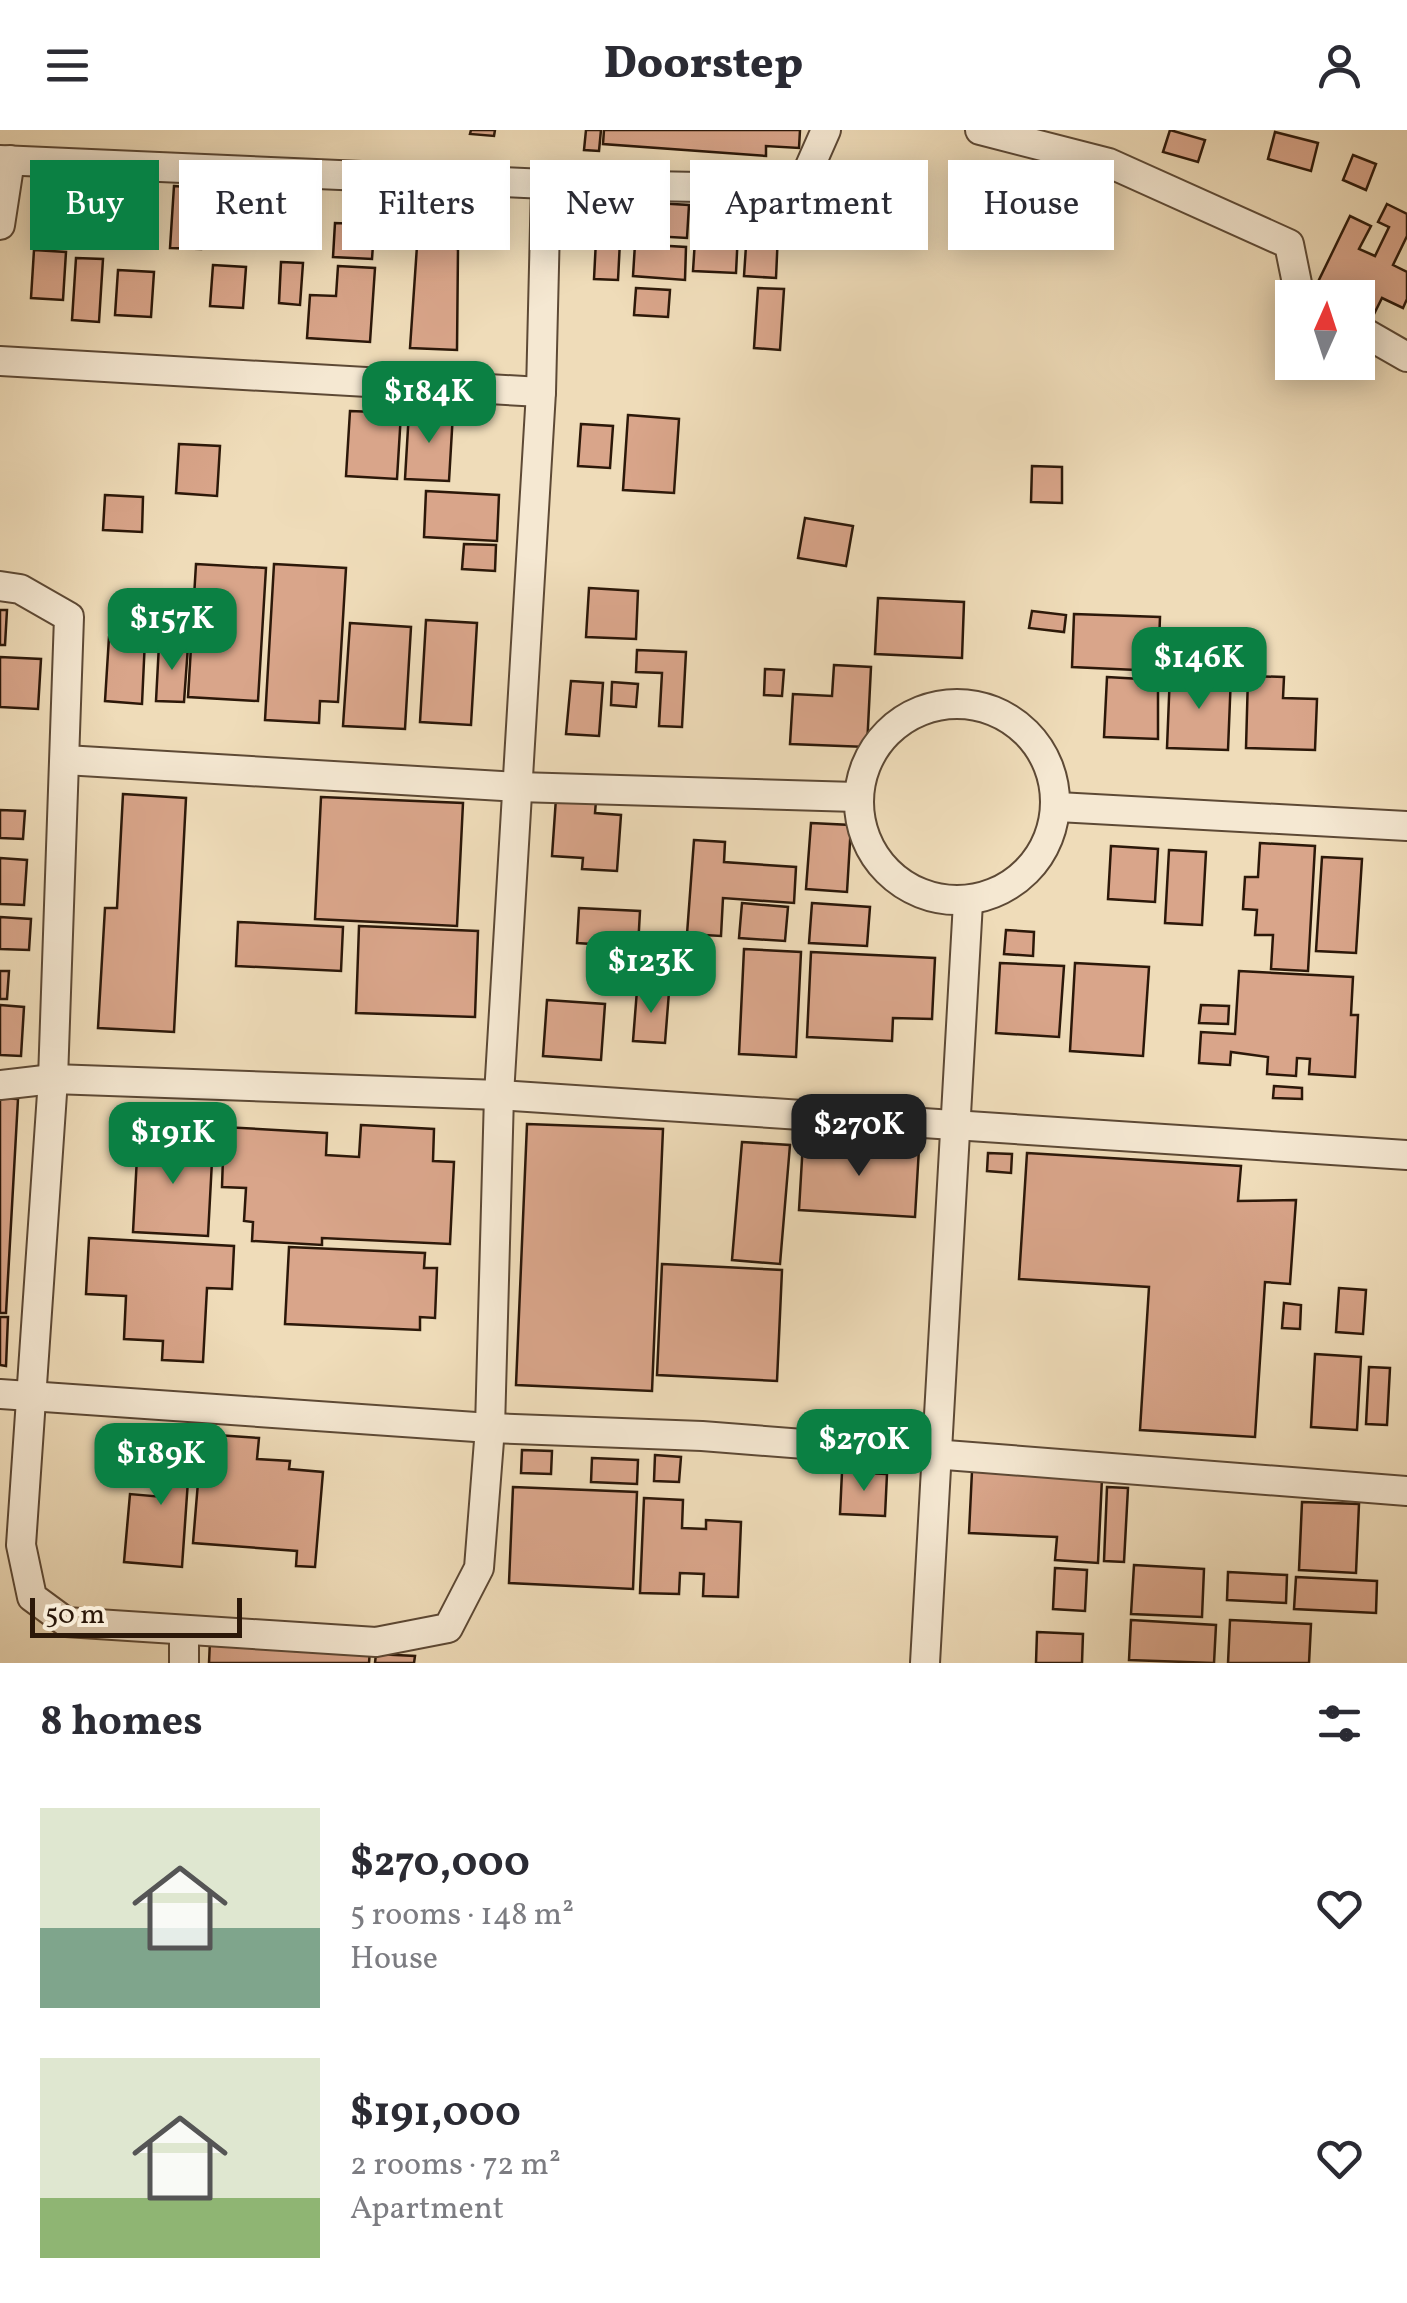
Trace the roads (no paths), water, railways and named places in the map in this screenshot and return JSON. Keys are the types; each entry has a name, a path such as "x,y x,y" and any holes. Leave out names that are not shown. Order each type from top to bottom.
{"street":[{"path":"670,186 800,188 826,130"},
{"path":"980,130 1109,164 1289,244 1296,280"},
{"path":"0,225 5,160 530,183"},
{"path":"0,586 20,589 70,617 53,1079 21,1545 32,1597 66,1622 376,1642 448,1628 480,1568 490,1428 499,1096 541,392 544,250"},
{"path":"1375,339 1407,357"},
{"path":"0,361 541,392"},
{"path":"962,702 1012,718 1047,756 1058,808 1030,871 968,902 912,892 870,853 856,797 872,747 912,713 962,702"},
{"path":"64,760 518,787 856,797"},
{"path":"1058,808 1407,826"},
{"path":"925,1663 968,902"},
{"path":"0,1085 53,1079 499,1096 1407,1155"},
{"path":"0,1394 490,1428 702,1436 1407,1491"},
{"path":"184,1630 184,1663"}]}
